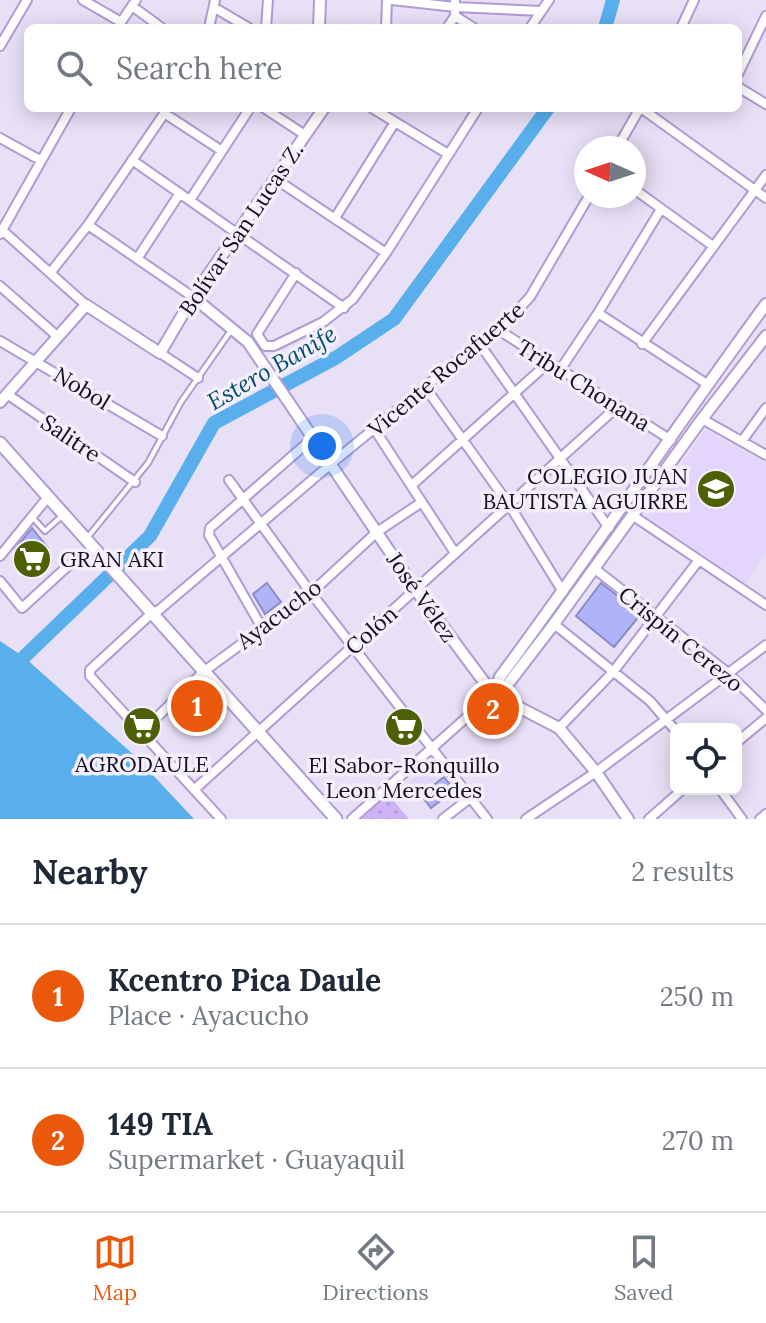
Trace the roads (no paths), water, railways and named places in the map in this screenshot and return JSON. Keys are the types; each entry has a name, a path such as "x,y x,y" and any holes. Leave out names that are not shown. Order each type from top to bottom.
{"main road":[{"path":"0,443 336,819"}],"street":[{"path":"0,46 27,0"},
{"path":"83,0 118,24"},
{"path":"266,24 268,0"},
{"path":"319,24 320,0"},
{"path":"387,24 390,0 455,8 541,11"},
{"path":"533,24 549,0"},
{"path":"683,24 694,0"},
{"path":"120,24 134,3 158,24"},
{"path":"210,24 215,4 243,24"},
{"path":"455,8 470,24"},
{"path":"742,66 766,16"},
{"path":"742,89 766,104"},
{"path":"69,112 1,232 86,305 198,378"},
{"path":"51,272 88,225 165,112"},
{"path":"167,112 222,151"},
{"path":"190,200 247,112"},
{"path":"270,112 305,135"},
{"name":"Bolívar San Lucas Z.","path":"160,353 193,297 321,112"},
{"path":"296,273 253,338 265,346 274,346 344,308 386,253 475,112"},
{"path":"624,136 638,112"},
{"path":"646,112 766,198"},
{"path":"335,218 383,114 448,154"},
{"path":"0,138 40,160"},
{"path":"132,160 344,308"},
{"path":"642,344 766,175"},
{"path":"274,178 386,253"},
{"path":"137,259 180,193"},
{"path":"646,198 713,246"},
{"name":"Vicente Rocafuerte","path":"142,732 90,676 90,670 152,613 497,329 530,297 582,208"},
{"path":"560,370 661,209"},
{"path":"88,225 193,297"},
{"path":"0,286 57,336"},
{"name":"José Vélez","path":"193,297 253,338 258,355 415,589 493,694 559,728 596,772 628,819"},
{"path":"493,694 500,677 766,304"},
{"path":"4,398 86,305"},
{"path":"598,313 707,384"},
{"path":"716,402 761,335 757,325 748,327"},
{"name":"Tribu Chonana","path":"497,329 671,440"},
{"path":"352,819 508,684 766,336"},
{"name":"Nobol","path":"0,341 162,436"},
{"path":"479,343 609,528"},
{"path":"412,485 548,363"},
{"path":"425,387 510,506 563,592"},
{"name":"Salitre","path":"4,398 135,482"},
{"name":"Colón","path":"195,789 618,406"},
{"path":"742,441 766,408"},
{"path":"702,419 766,455"},
{"path":"375,430 455,553"},
{"path":"262,628 209,535 213,525 314,437"},
{"path":"229,480 311,593 487,819"},
{"path":"0,556 48,497"},
{"name":"Ayacucho","path":"142,732 203,672 311,593 377,532 422,502"},
{"path":"632,515 766,605"},
{"path":"559,728 613,672 699,560"},
{"path":"0,581 22,608 69,565"},
{"name":"Crispín Cerezo","path":"595,569 728,673 766,710"},
{"path":"554,624 650,701 670,723"},
{"path":"526,819 596,772 766,645"},
{"path":"742,738 766,718"},
{"path":"142,732 221,819"},
{"path":"649,819 676,795"},
{"path":"724,795 742,819"},
{"path":"443,819 470,798"},
{"path":"760,819 766,814"}],"lane":[{"path":"88,541 135,482 233,327"},
{"path":"31,517 45,531 64,514"}],"water":[{"path":"0,641 24,657 135,756 194,819 0,819"}],"waterway":[{"name":"Estero Banife","path":"606,24 613,0"},
{"name":"Estero Banife","path":"16,673 24,657 150,536 214,423 337,357 394,319 545,112"}],"place":[{"name":"COLEGIO JUAN BAUTISTA AGUIRRE","path":"716,489"},
{"name":"GRAN AKI","path":"32,559"},
{"name":"Kcentro Pica Daule","path":"197,706"},
{"name":"149 TIA","path":"493,709"},
{"name":"AGRODAULE","path":"142,726"},
{"name":"El Sabor-Ronquillo Leon Mercedes","path":"404,727"}]}
